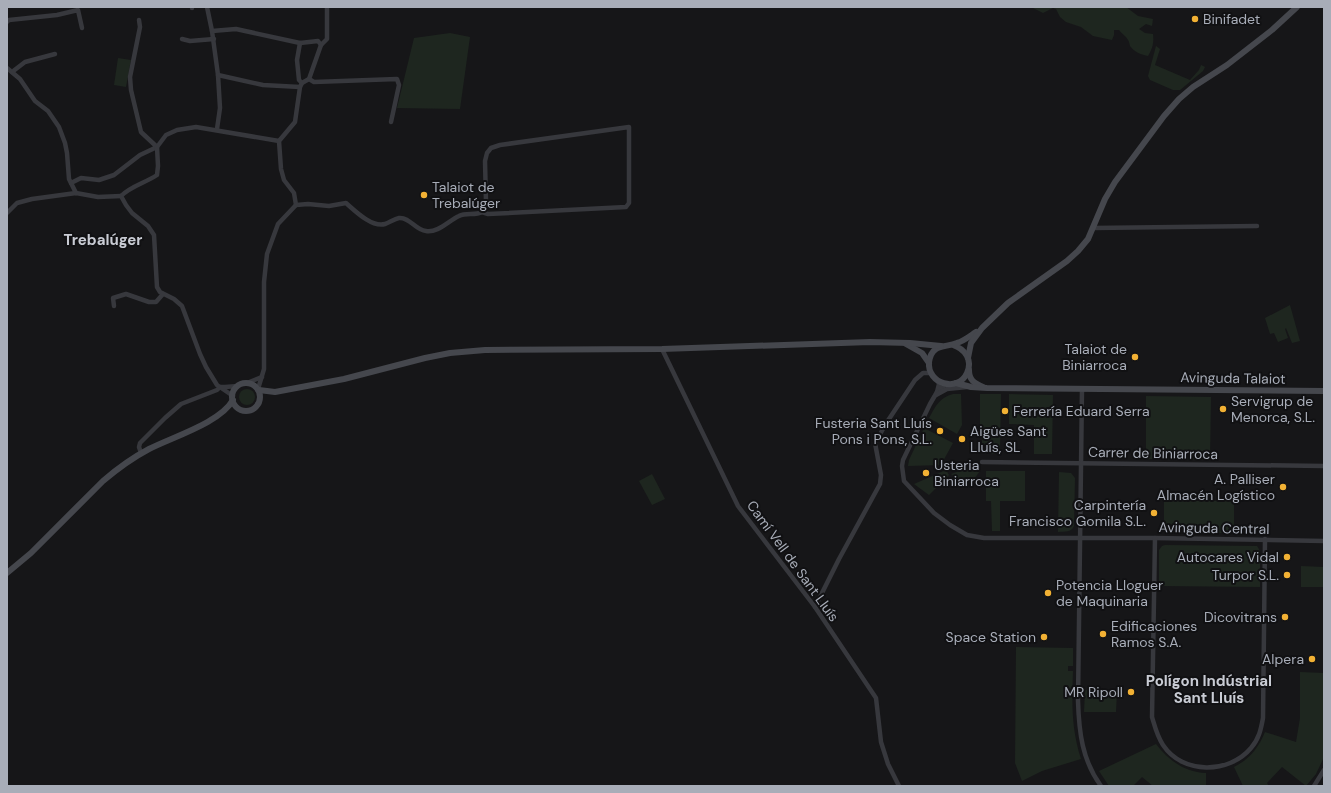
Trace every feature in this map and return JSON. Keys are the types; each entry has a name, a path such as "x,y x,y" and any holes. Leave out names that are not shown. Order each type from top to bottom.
{"main road":[{"path":"233,398 239,408 246,411 253,409 265,397 275,392 344,379 375,370 450,353 485,350 662,349 870,342 901,342 940,346 953,345 963,341 982,328 1008,303 1067,261 1078,251 1088,239 1105,199 1115,182 1164,116 1179,99 1227,65 1272,30 1297,7"},
{"path":"982,328 971,343 968,358 969,376 971,380 987,388"},
{"path":"901,342 922,353 929,363 931,373 938,381 946,384 956,383 966,376 969,369"},
{"path":"953,345 962,349 968,358"},
{"path":"929,363 933,353 940,346"},
{"path":"224,412 233,398 235,389 238,386 247,383 251,384 258,390 260,397 259,404"},
{"name":"Avinguda Talaiot","path":"956,383 971,387 987,388 1324,391"},
{"path":"258,390 275,392"},
{"path":"7,573 31,553 103,480 115,471 141,453 192,430 224,412 239,408"}],"street":[{"path":"207,7 214,39 218,75 220,108 217,129"},
{"path":"218,75 263,85 301,85 309,79 321,45 327,39 327,7"},
{"path":"7,22 9,20 58,15 78,10 82,28"},
{"path":"7,213 17,203 32,198 76,193 98,197 121,196 127,190 150,180 156,175 158,166 157,147 141,132 131,90 130,77 140,27 139,20"},
{"path":"212,31 236,29 300,43 318,41 321,45"},
{"path":"182,39 214,39"},
{"path":"296,205 294,193 284,180 281,169 279,141 295,122 301,85 297,60 300,43"},
{"path":"12,72 25,62 55,54"},
{"path":"7,68 20,79 35,100 48,111 59,127 65,143 69,179 76,193"},
{"path":"309,79 314,82 397,79 399,85 391,122"},
{"path":"71,183 81,178 99,180 114,175 140,155 157,147 166,135 176,130 196,127 217,129 279,141"},
{"path":"258,390 263,375 265,338 264,282 268,254 278,224 296,205 308,204 329,206 346,203 361,216 371,222 383,225 399,218 408,220 420,230 428,232 438,229 460,215 478,214 482,212 488,214 626,207 629,203 628,127 500,145 491,148 486,153 486,202 482,212"},
{"path":"121,196 132,213 148,226 154,235 157,287 160,292 174,299 182,306 206,367 216,383 233,398"},
{"path":"1093,228 1257,226"},
{"path":"114,306 113,298 126,294 149,302 156,302 163,294"},
{"name":"Camí Vell de Sant Lluís","path":"662,349 738,506 815,607 876,698 881,742 888,764 900,786"},
{"path":"815,607 839,559 880,484 881,475 875,444 887,422 915,380 923,373 931,373"},
{"path":"247,383 263,375"},
{"path":"936,394 939,384 938,381"},
{"path":"936,394 946,384"},
{"path":"220,386 226,388 238,386"},
{"path":"141,453 139,447 140,443 174,409 186,401 216,390 220,386"},
{"path":"936,394 947,389 971,387"},
{"path":"1082,389 1078,701 1079,731 1085,754 1096,779 1101,786"},
{"name":"Avinguda Central","path":"936,394 903,460 902,466 904,481 934,513 967,535 978,537 1324,540"},
{"name":"Carrer de Biniarroca","path":"982,462 1324,466"},
{"path":"1155,538 1152,717 1156,733 1163,746 1174,756 1187,764 1201,768 1214,768 1227,765 1242,757 1251,748 1260,734 1263,718 1265,540"},
{"path":"1314,786 1324,770"}],"shaded area":[{"path":"1031,7 1126,7 1138,16 1153,19 1152,26 1146,24 1139,29 1145,33 1153,34 1152,48 1148,56 1143,55 1136,52 1130,46 1129,41 1119,30 1114,30 1112,40 1093,36 1081,27 1066,22 1060,17 1056,9 1053,8 1043,13"},
{"path":"450,33 470,37 460,109 397,108 414,38"},
{"path":"1156,46 1160,49 1155,65 1190,80 1199,70 1201,65 1205,67 1203,71 1180,90 1173,90 1150,80 1148,76"},
{"path":"118,58 131,60 126,87 114,85"},
{"path":"1290,305 1300,341 1292,343 1286,328 1288,338 1278,342 1274,333 1270,334 1265,318"},
{"path":"247,389 253,391 255,397 253,403 247,405 241,403 239,397 241,391"},
{"path":"961,394 962,425 957,434 929,418 941,400 948,395"},
{"path":"980,394 1001,394 1000,454 982,454"},
{"path":"1009,394 1053,395 1052,454 1034,454 1034,425 1009,424"},
{"path":"1146,396 1211,397 1210,460 1146,459"},
{"path":"924,428 953,443 942,465 908,466 909,460"},
{"path":"974,466 980,471 968,487 951,474"},
{"path":"946,470 949,475 929,495 914,484"},
{"path":"986,471 1025,471 1025,501 1000,501 1000,531 992,531 991,501 986,501"},
{"path":"1059,472 1071,473 1075,478 1074,526 1069,531 1065,532 1058,532"},
{"path":"652,474 665,499 652,505 639,481"},
{"path":"1164,501 1234,501 1234,533 1164,533"},
{"path":"1165,545 1257,546 1260,551 1260,587 1159,586 1159,550"},
{"path":"1301,566 1324,567 1324,587 1301,587"},
{"path":"1016,647 1073,648 1073,666 1068,666 1068,671 1073,671 1072,705 1075,736 1081,759 1042,771 1022,781 1015,763"},
{"path":"1300,672 1324,673 1324,757 1316,774 1306,786 1282,767 1267,783 1269,786 1243,786 1234,767 1240,764 1253,752 1260,743 1265,732 1296,742 1300,718"},
{"path":"1085,690 1117,691 1116,712 1084,712"},
{"path":"1156,744 1166,756 1184,768 1206,773 1206,786 1153,786 1142,777 1133,786 1109,786 1099,771"}],"place":[{"name":"Binifadet","path":"1195,19"},
{"name":"Talaiot de Trebalúger","path":"424,195"},
{"name":"Talaiot de Biniarroca","path":"1135,357"},
{"name":"Servigrup de Menorca, S.L.","path":"1223,409"},
{"name":"Ferrería Eduard Serra","path":"1005,411"},
{"name":"Fusteria Sant Lluís Pons i Pons, S.L.","path":"940,431"},
{"name":"Aigües Sant Lluís, SL","path":"962,439"},
{"name":"Usteria Biniarroca","path":"926,473"},
{"name":"A. Palliser Almacén Logístico","path":"1283,487"},
{"name":"Carpintería Francisco Gomila S.L.","path":"1154,513"},
{"name":"Autocares Vidal","path":"1287,557"},
{"name":"Turpor S.L.","path":"1287,575"},
{"name":"Potencia Lloguer de Maquinaria","path":"1048,593"},
{"name":"Dicovitrans","path":"1285,617"},
{"name":"Edificaciones Ramos S.A.","path":"1103,634"},
{"name":"Space Station","path":"1044,637"},
{"name":"Alpera","path":"1312,659"},
{"name":"MR Ripoll","path":"1131,692"}],"district":[{"name":"Trebalúger","path":"103,240"},
{"name":"Polígon Indústrial Sant Lluís","path":"1209,690"}]}
